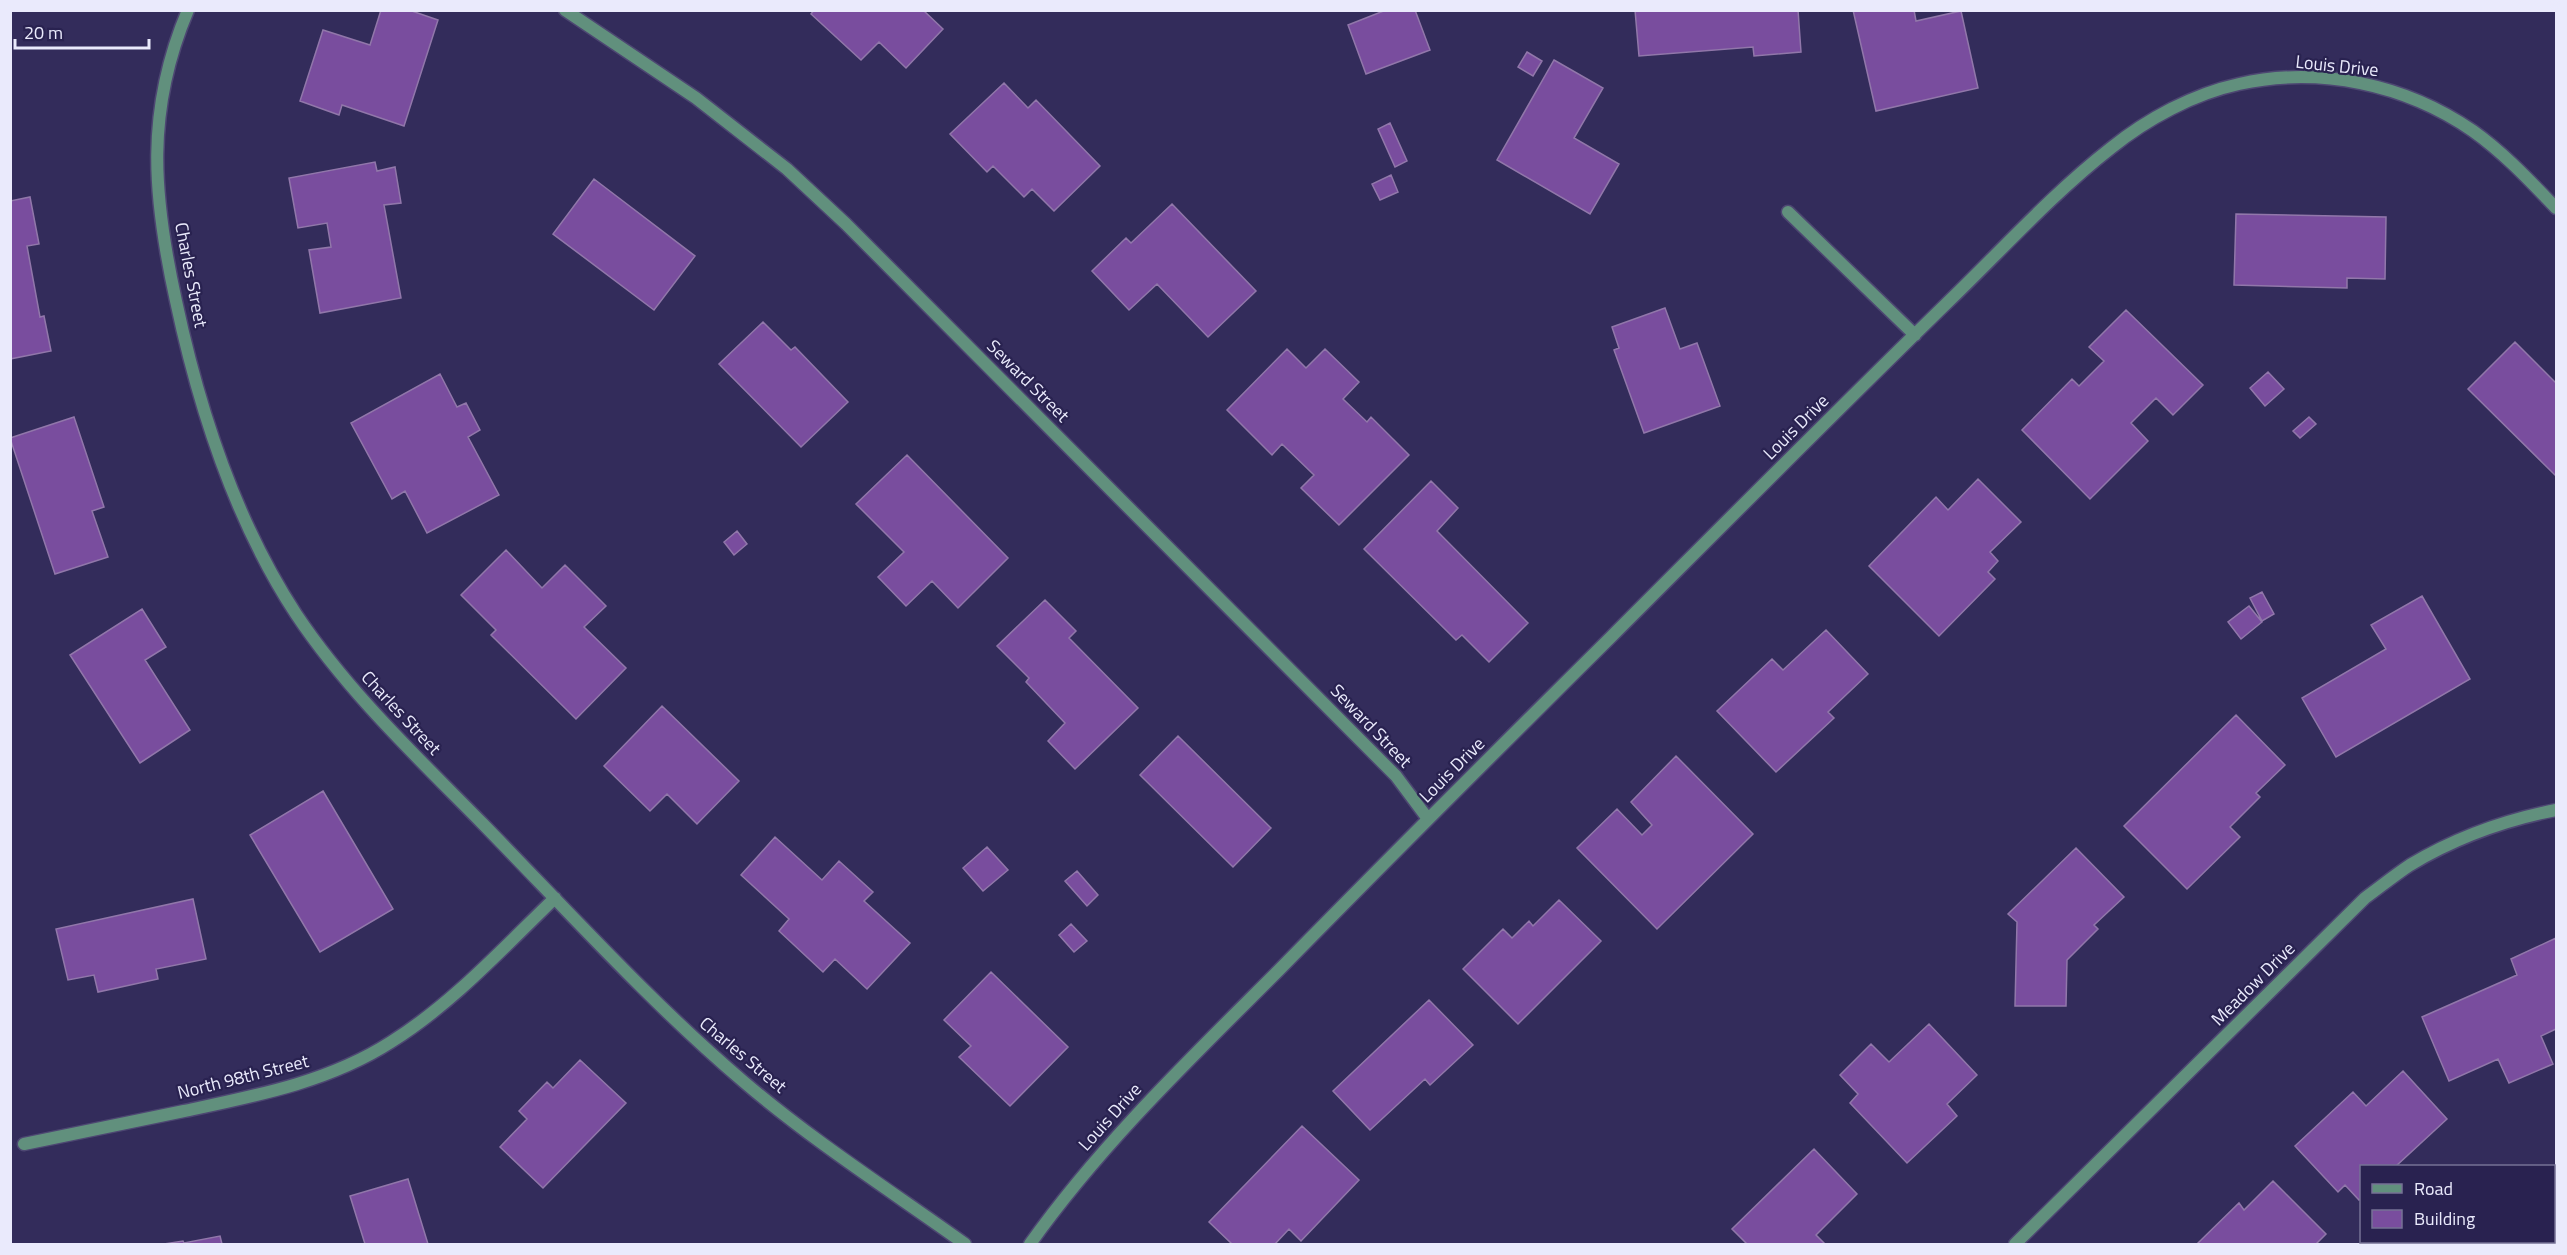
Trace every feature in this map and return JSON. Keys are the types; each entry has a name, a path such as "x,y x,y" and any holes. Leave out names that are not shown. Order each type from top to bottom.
{"street":[{"name":"Charles Street","path":"188,10 164,80 157,134 157,186 165,250 180,319 205,410 233,492 266,561 296,614 359,697 682,1026 746,1084 964,1245"},
{"name":"Seward Street","path":"565,10 696,98 787,169 846,224 1396,776 1428,819"},
{"name":"Louis Drive","path":"1030,1245 1061,1200 1140,1110 1428,819 1915,335 2063,190 2112,146 2173,107 2239,84 2302,76 2365,83 2403,95 2440,111 2473,131 2507,158 2554,201"},
{"path":"1788,212 1915,335"},
{"name":"Meadow Drive","path":"2015,1245 2366,898 2409,866 2454,842 2517,818 2556,810"},
{"name":"North 98th Street","path":"24,1144 258,1095 310,1080 351,1064 390,1044 430,1016 555,898"}],"building":[{"path":"381,10 409,10 438,20 404,126 342,105 339,115 300,101 323,30 370,45"},
{"path":"814,10 923,10 943,29 906,68 879,42 861,60 811,14"},
{"path":"1386,10 1415,10 1430,50 1366,74 1348,25"},
{"path":"1635,10 1798,10 1801,52 1754,56 1753,47 1639,56"},
{"path":"1853,10 1914,10 1916,21 1961,11 1978,88 1876,111"},
{"path":"1527,52 1542,61 1533,76 1518,67"},
{"path":"1554,60 1603,88 1574,138 1619,164 1590,214 1497,160"},
{"path":"1004,83 1028,108 1036,100 1100,166 1054,211 1032,189 1024,197 993,166 987,172 950,134"},
{"path":"1390,123 1407,161 1395,167 1378,129"},
{"path":"375,162 377,171 395,167 401,203 384,205 401,298 320,313 309,250 331,247 327,223 298,228 289,178"},
{"path":"1391,175 1398,192 1380,200 1372,184"},
{"path":"594,179 695,256 654,310 553,234"},
{"path":"30,197 39,244 27,246 40,317 44,316 51,351 10,359 10,201"},
{"path":"1172,204 1256,291 1208,337 1157,284 1129,310 1092,271 1126,238 1131,243"},
{"path":"2236,214 2386,217 2385,279 2347,278 2347,288 2234,285"},
{"path":"1665,308 1680,349 1697,343 1720,406 1644,433 1614,350 1619,348 1612,327"},
{"path":"2126,310 2203,385 2173,415 2156,398 2131,423 2148,441 2090,499 2022,430 2072,379 2079,386 2104,361 2089,347"},
{"path":"763,322 791,350 795,347 848,402 801,447 719,364"},
{"path":"2515,342 2556,383 2556,476 2468,389"},
{"path":"1287,349 1306,368 1325,349 1359,382 1343,399 1367,422 1371,417 1409,455 1339,525 1301,488 1314,475 1282,444 1272,455 1227,410"},
{"path":"2268,372 2284,389 2265,406 2250,388"},
{"path":"440,374 457,407 466,403 480,430 468,437 499,495 427,533 405,491 392,499 351,423"},
{"path":"74,417 104,507 92,511 108,557 55,574 10,438"},
{"path":"2309,417 2316,424 2300,438 2293,431"},
{"path":"907,455 1008,558 958,608 932,581 906,606 878,577 904,552 856,504"},
{"path":"1978,479 2021,522 1990,552 1998,561 1988,572 1995,579 1939,636 1869,566 1936,497 1948,510"},
{"path":"1431,481 1458,508 1437,531 1528,623 1489,662 1462,635 1456,640 1364,549"},
{"path":"737,531 747,544 734,555 724,542"},
{"path":"506,550 542,588 565,565 606,606 584,627 626,668 576,719 491,635 496,630 461,595"},
{"path":"2262,592 2274,614 2262,621 2250,598"},
{"path":"2422,596 2470,679 2336,757 2302,698 2386,649 2371,625"},
{"path":"1045,600 1076,631 1069,638 1138,708 1075,769 1048,741 1065,723 1026,682 1029,678 997,646"},
{"path":"2249,606 2262,622 2241,639 2228,622"},
{"path":"142,609 166,647 145,660 190,730 140,763 70,655"},
{"path":"1826,630 1868,674 1828,712 1834,718 1776,772 1717,711 1772,659 1783,670"},
{"path":"662,706 739,781 697,824 667,794 650,811 604,766"},
{"path":"2236,715 2285,765 2256,793 2260,797 2230,827 2240,837 2187,889 2124,826"},
{"path":"1178,736 1271,828 1233,867 1140,775"},
{"path":"1676,756 1753,834 1657,929 1577,848 1617,809 1642,835 1652,825 1631,802"},
{"path":"323,791 393,909 320,952 250,835"},
{"path":"775,837 822,880 839,861 873,892 864,901 910,943 867,989 835,959 823,972 779,931 789,919 741,875"},
{"path":"987,847 1008,870 983,891 963,868"},
{"path":"2076,848 2124,897 2094,925 2098,929 2067,960 2066,1006 2015,1006 2017,922 2008,914"},
{"path":"1077,871 1098,895 1087,906 1065,881"},
{"path":"193,899 206,959 156,969 158,979 98,992 94,975 68,980 56,929"},
{"path":"1559,900 1601,941 1518,1024 1463,969 1503,929 1512,938 1529,921 1533,926"},
{"path":"1071,924 1087,941 1074,952 1059,935"},
{"path":"2556,938 2556,1029 2541,1036 2553,1064 2509,1083 2498,1059 2449,1081 2422,1017 2517,975 2511,959"},
{"path":"991,972 1068,1047 1010,1106 959,1057 971,1046 944,1020"},
{"path":"1429,1000 1473,1045 1430,1085 1425,1079 1370,1130 1333,1091"},
{"path":"1929,1024 1977,1075 1947,1104 1957,1116 1907,1163 1850,1103 1858,1094 1840,1075 1871,1044 1889,1062"},
{"path":"580,1060 626,1103 543,1188 500,1147 527,1119 519,1111 547,1082 553,1088"},
{"path":"2403,1071 2447,1119 2397,1165 2360,1165 2359,1200 2345,1185 2338,1192 2295,1146 2353,1092 2366,1106"},
{"path":"1302,1126 1359,1180 1301,1241 1289,1229 1275,1244 1232,1244 1209,1222"},
{"path":"1814,1149 1857,1194 1816,1235 1825,1244 1747,1244 1732,1229"},
{"path":"408,1179 428,1244 365,1244 350,1196"},
{"path":"2273,1181 2326,1234 2316,1244 2197,1244 2239,1203 2244,1210"},
{"path":"220,1236 222,1244 164,1244 183,1241 184,1243"}]}
